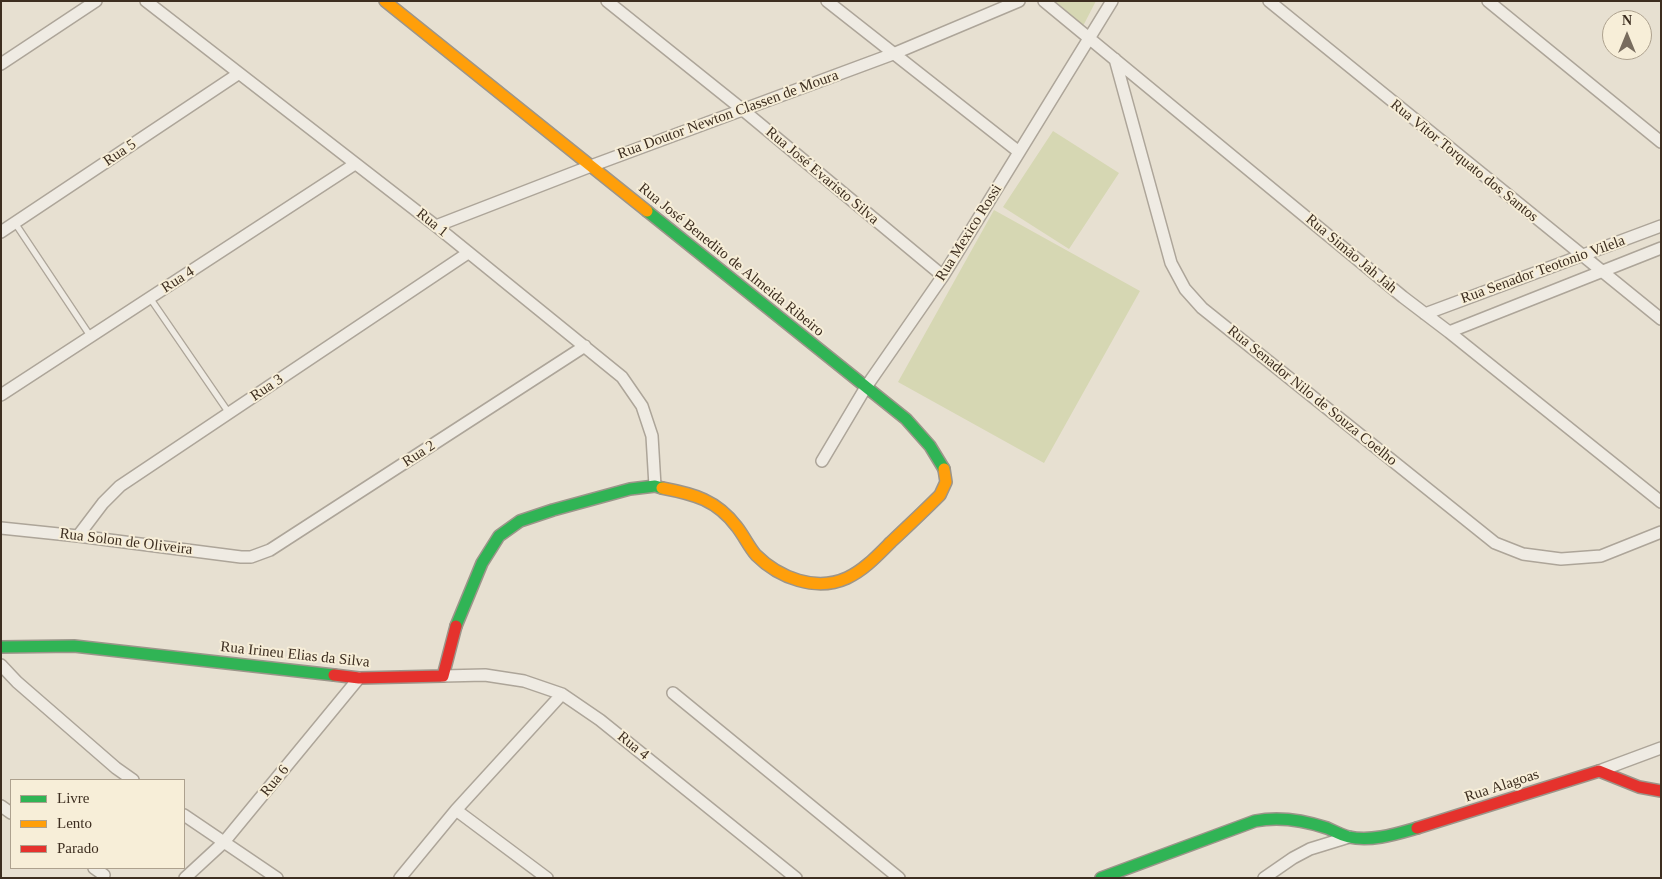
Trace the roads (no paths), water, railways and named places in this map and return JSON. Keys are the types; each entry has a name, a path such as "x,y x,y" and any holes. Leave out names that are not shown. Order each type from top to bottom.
{"street":[{"path":"1,64 96,1"},
{"name":"Rua 1","path":"146,1 436,226 622,378 642,406 652,436 655,486"},
{"name":"Rua José Benedito de Almeida Ribeiro","path":"385,1 906,419 943,466 946,477 945,487 940,495 864,568 845,579 824,583 804,583 770,568 756,554 737,526 714,504 693,494 655,486"},
{"name":"Rua José Evaristo Silva","path":"607,1 743,110 943,276"},
{"path":"827,1 1019,152"},
{"name":"Rua Doutor Newton Classen de Moura","path":"436,226 892,54 1019,1"},
{"name":"Rua Simão Jah Jah","path":"1044,1 1425,314 1661,502"},
{"name":"Rua Mexico Rossi","path":"822,461 866,387 943,276 1112,1"},
{"name":"Rua Vitor Torquato dos Santos","path":"1269,1 1661,320"},
{"path":"1488,1 1661,142"},
{"name":"Rua Senador Nilo de Souza Coelho","path":"1115,59 1171,263 1185,289 1202,308 1495,544 1523,554 1561,559 1601,556 1661,532"},
{"name":"Rua 5","path":"1,232 238,74"},
{"name":"Rua 4","path":"1,395 355,164"},
{"name":"Rua Senador Teotonio Vilela","path":"1425,314 1661,226"},
{"name":"Rua Senador Teotonio Vilela","path":"1449,332 1661,248"},
{"name":"Rua 3","path":"78,536 103,503 120,486 468,253"},
{"name":"Rua 2","path":"250,557 270,550 585,346"},
{"path":"443,676 458,620 482,563 499,536 520,521 552,510 630,489 655,486"},
{"name":"Rua Solon de Oliveira","path":"1,528 250,557"},
{"name":"Rua Irineu Elias da Silva","path":"1,647 74,646 359,678 443,676"},
{"path":"1,665 17,682 116,768 132,779"},
{"name":"Rua 4","path":"443,676 485,674 524,681 562,694 600,720 796,878"},
{"name":"Rua 6","path":"185,878 224,842 359,678"},
{"path":"673,693 899,878"},
{"path":"400,878 456,810 562,694"},
{"name":"Rua Alagoas","path":"1101,878 1255,821 1270,818 1286,818 1299,821 1326,828 1349,837 1372,838 1393,835 1599,771 1661,748"},
{"path":"1599,771 1639,787 1661,791"},
{"path":"456,810 547,878"},
{"path":"185,816 277,878"},
{"path":"1264,878 1310,849 1349,837"},
{"path":"95,869 104,875"}],"lane":[{"path":"15,223 91,336"},
{"path":"150,298 229,413"}]}
